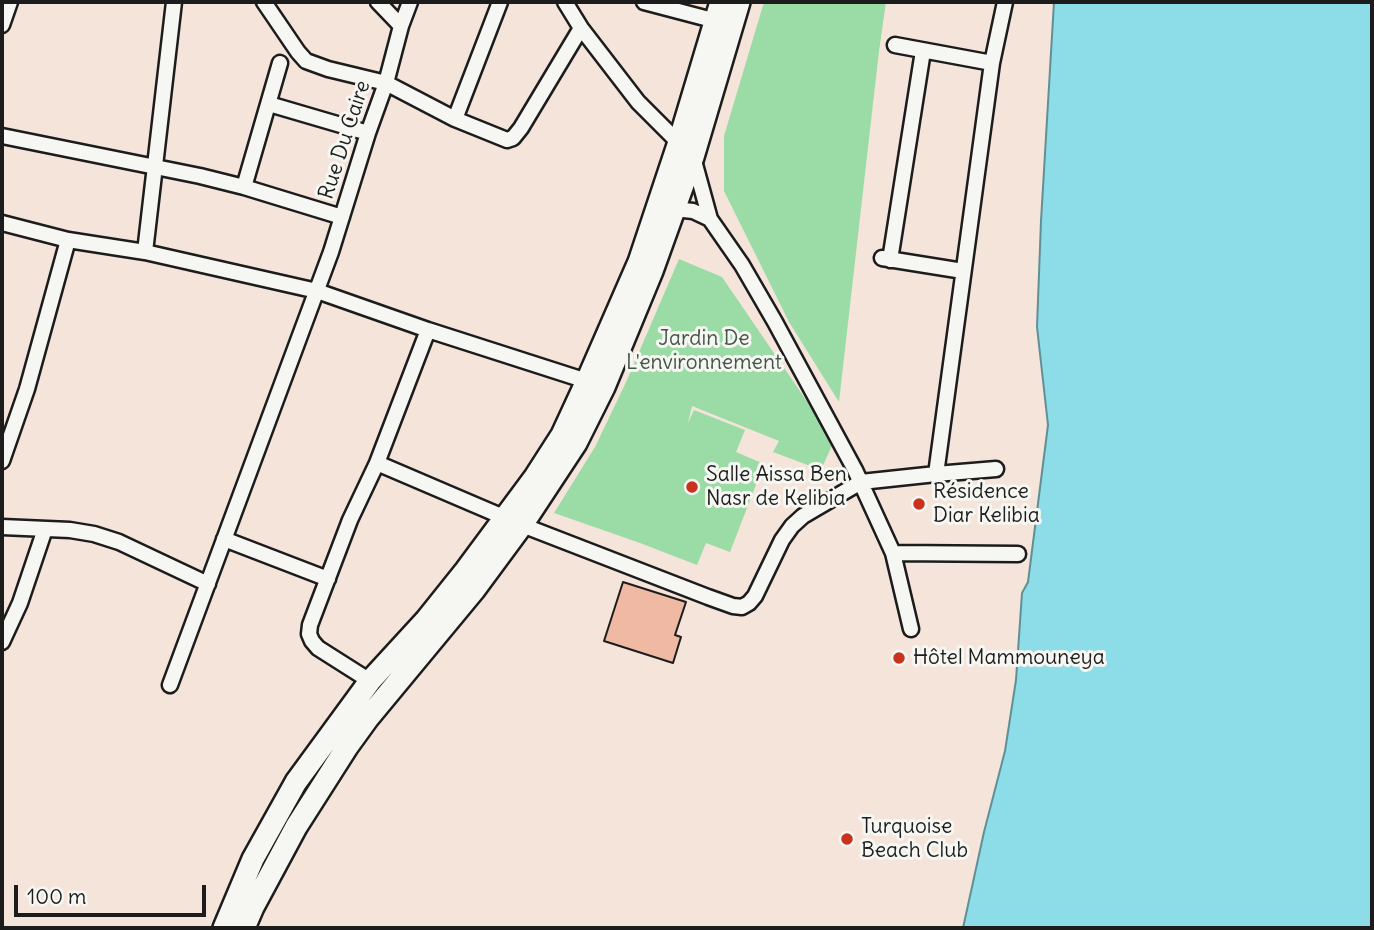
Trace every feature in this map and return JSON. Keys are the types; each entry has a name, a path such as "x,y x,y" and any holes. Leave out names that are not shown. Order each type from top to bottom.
{"main road":[{"path":"244,928 296,827 347,747 474,590 514,521 535,477 596,384 652,271 674,209 686,150 723,16 738,2"},
{"path":"596,384 639,262 686,150"},
{"path":"223,928 253,859 296,782 370,681 514,521"}],"street":[{"path":"145,252 174,2"},
{"path":"264,2 306,61 386,83 455,119 507,140 513,138 581,28"},
{"path":"378,2 401,26"},
{"name":"Rue Du Caire","path":"170,685 317,291 410,2"},
{"path":"455,119 500,2"},
{"path":"565,2 581,28 638,102 686,150 710,219 742,265 775,322 861,481 893,552 911,629"},
{"path":"645,2 723,16"},
{"path":"936,474 992,62 1005,2"},
{"path":"2,25 7,4"},
{"path":"895,45 992,62"},
{"path":"923,51 885,259 963,271"},
{"path":"244,187 280,63"},
{"path":"269,104 368,133"},
{"path":"2,136 244,187 342,217"},
{"path":"674,209 693,211 710,219"},
{"path":"2,223 68,240 145,252 317,291 596,384"},
{"path":"2,461 27,389 68,240"},
{"path":"370,681 318,648 309,634 310,625 428,330"},
{"path":"377,463 514,521 708,597 742,607 755,596 782,540 792,526 803,516 861,481 996,469"},
{"path":"2,527 94,534 119,542 208,584"},
{"path":"2,642 20,603 45,529"},
{"path":"224,539 328,579"},
{"path":"893,552 1018,554"}],"green space":[{"path":"764,2 886,2 839,402 789,322 724,191 724,136"},
{"name":"Jardin De L'environnement","path":"679,259 722,277 834,441 821,470 773,452 779,441 692,406 688,423 694,410 745,430 736,452 764,464 730,552 706,543 697,565 554,513 595,447"}],"water":[{"path":"1054,2 1372,2 1372,928 963,928 1005,751 1016,680 1022,593 1028,582 1048,425 1037,327"}],"building":[{"path":"623,582 686,602 675,635 681,637 673,663 604,641"}],"place":[{"name":"Salle Aissa Ben Nasr de Kelibia","path":"692,487"},
{"name":"Résidence Diar Kelibia","path":"919,504"},
{"name":"Hôtel Mammouneya","path":"899,658"},
{"name":"Turquoise Beach Club","path":"847,839"}]}
